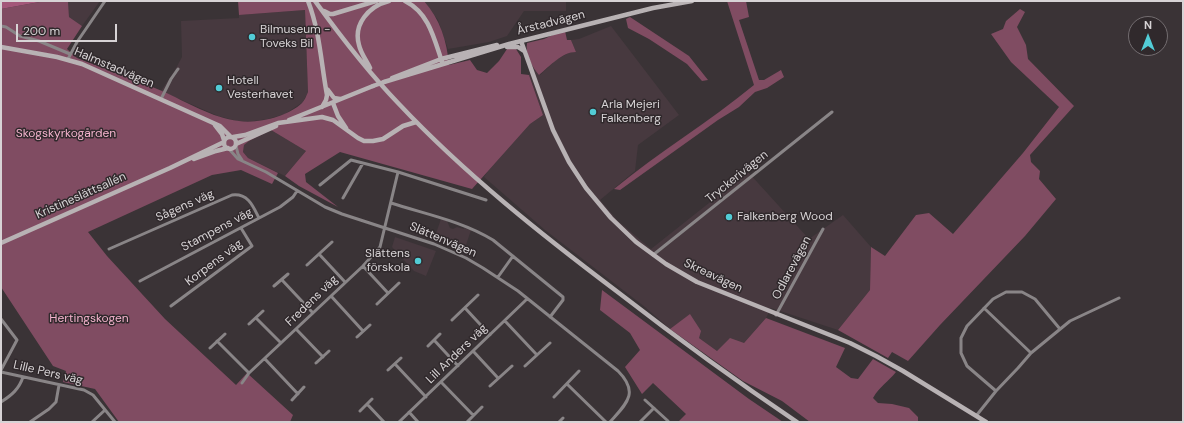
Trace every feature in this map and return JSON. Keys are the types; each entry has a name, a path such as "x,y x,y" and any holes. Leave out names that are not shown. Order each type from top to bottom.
{"main road":[{"path":"308,1 318,32 326,85 327,98 322,107"},
{"path":"315,1 325,11 333,14 376,1"},
{"path":"315,1 352,51 373,75 416,122 465,168 562,250 762,399 797,422"},
{"path":"373,75 359,47 357,36 358,30 362,19 369,11 378,4 389,1"},
{"path":"405,1 416,7 424,15 442,61"},
{"name":"Årstadvägen","path":"232,136 245,135 285,121 348,97 404,72 476,50 521,41 653,8 692,1"},
{"name":"Skreavägen","path":"521,41 554,133 569,162 586,188 611,218 627,234 653,255 697,282 776,315 850,343 903,371 986,422"},
{"name":"Årstadvägen","path":"442,61 487,51 508,44"},
{"path":"487,51 514,46 524,51"},
{"name":"Halmstadvägen","path":"1,47 82,64 214,124 224,129 232,136"},
{"path":"326,85 334,98 348,97"},
{"path":"333,102 338,116 345,125 346,130"},
{"path":"285,121 328,118 358,138 364,141 373,142 383,139 403,126 416,122"},
{"name":"Årstadvägen","path":"236,145 285,121"},
{"path":"214,124 222,134 225,146 228,149 233,148 236,145 236,140 232,136 226,138 224,141"},
{"name":"Kristineslättsallén","path":"1,243 170,168 224,141"},
{"name":"Kristineslättsallén","path":"170,168 216,151 228,149"}],"street":[{"path":"68,60 86,28 105,1"},
{"path":"1,26 6,27 20,36 39,41 70,54"},
{"path":"161,99 178,69"},
{"name":"Tryckerivägen","path":"653,255 832,112"},
{"path":"236,145 238,154 242,160"},
{"name":"Slättenvägen","path":"228,149 235,156 266,172 325,207 342,214 422,239 466,258 498,277 528,298 618,371 628,383 629,396 627,402 610,422"},
{"path":"320,184 351,160 398,172 486,200"},
{"path":"343,198 363,163"},
{"name":"Fredens väg","path":"242,383 249,373 363,266 380,247 398,172"},
{"name":"Stampens väg","path":"140,281 289,202 297,191"},
{"name":"Sågens väg","path":"109,249 232,195 242,195 247,198 259,218"},
{"path":"391,203 474,229 493,240 563,297 563,300 550,317"},
{"name":"Korpens väg","path":"171,306 252,246 240,228"},
{"name":"Odlarevägen","path":"776,315 823,229"},
{"path":"307,265 332,242"},
{"path":"319,254 345,282"},
{"path":"498,277 513,256"},
{"path":"363,266 388,293"},
{"path":"274,286 288,274"},
{"path":"282,280 313,313"},
{"path":"377,304 399,283"},
{"path":"996,391 966,366 961,353 961,338 967,326 993,298 1006,292 1022,292 1035,299 1060,329"},
{"path":"452,320 478,295"},
{"path":"330,296 363,331"},
{"name":"Lill Anders väg","path":"399,422 528,298"},
{"path":"976,416 996,391 1031,353 1060,329 1070,321 1119,298"},
{"path":"465,308 490,334"},
{"path":"984,308 1031,353"},
{"path":"249,324 263,311"},
{"path":"256,318 281,343"},
{"path":"1,319 17,340 1,371"},
{"path":"505,321 537,355"},
{"path":"357,337 370,325"},
{"path":"296,329 322,357"},
{"path":"210,348 225,334"},
{"path":"428,346 440,334"},
{"path":"434,340 458,366"},
{"path":"218,341 249,373"},
{"path":"525,366 550,343"},
{"path":"316,363 329,351"},
{"path":"473,352 498,378"},
{"path":"388,370 401,358"},
{"path":"265,359 298,394"},
{"path":"395,364 426,397"},
{"path":"490,386 512,366"},
{"name":"Lille Pers väg","path":"1,371 81,389 91,393 105,410"},
{"path":"554,397 579,371"},
{"path":"1,402 15,391 21,384 24,377"},
{"path":"441,382 473,415"},
{"path":"567,384 606,422"},
{"path":"30,422 49,409 56,402 59,385"},
{"path":"292,400 304,387"},
{"path":"360,411 372,399"},
{"path":"645,400 668,421"},
{"path":"367,404 384,422"},
{"path":"467,422 482,407"},
{"path":"640,422 654,408"},
{"path":"92,422 105,410 115,422"},
{"path":"409,412 418,422"},
{"path":"559,422 563,418"}],"shaded area":[{"path":"1,1 45,1 1,9"},
{"path":"68,1 100,1 82,26 69,17"},
{"path":"424,1 566,1 566,11 524,11 507,36 489,42 448,49 438,20"},
{"path":"305,10 308,92 303,102 285,114 268,119 247,122 237,121 218,116 161,91 182,57 181,21 239,18 239,15"},
{"path":"611,26 679,115 638,145 635,171 600,200 618,221 651,249 748,172 809,239 843,215 871,247 870,290 838,330 771,308 766,318 744,343 717,351 699,338 690,315 670,329 645,307 545,230 484,177 530,124 543,115 529,75 533,68 540,75 556,60 570,52 576,52 571,40 579,39"},
{"path":"271,130 306,151 285,176 248,158 243,152 244,145 249,141"},
{"path":"441,219 447,221 450,228 453,229 457,227 471,230 464,251 434,239"},
{"name":"Slättens förskola","path":"395,237 436,251 426,276 414,271 392,247"}],"green space":[{"path":"45,1 68,1 69,17 82,26 67,49 77,58 162,91 219,117 247,122 273,118 289,112 296,108 305,99 308,92 305,10 239,15 238,1 424,1 430,8 442,31 449,65 470,60 477,70 487,73 499,61 507,49 516,49 521,57 521,74 529,75 543,115 530,124 472,189 340,152 305,174 306,182 338,207 299,186 285,176 306,151 271,130 249,141 244,145 243,152 248,158 278,173 272,184 241,170 212,175 88,232 107,256 165,319 236,385 247,373 293,415 290,422 119,422 95,389 63,382 66,371 53,366 1,287 1,9"},
{"path":"727,1 746,1 749,17 739,20 759,80 764,80 781,70 784,77 767,88 755,92 739,107 718,120 620,190 614,189 754,85"},
{"path":"1020,9 1025,12 1017,27 1026,45 1028,59 1074,106 1030,155 1031,162 1040,171 1039,179 1056,199 1025,236 940,325 908,361 892,352 888,358 838,330 870,290 871,247 885,256 916,215 929,213 953,234 1023,153 1059,107 1011,62 991,34 1003,29 1006,21"},
{"path":"630,17 689,56 708,80 702,81 687,64 649,39 628,28 626,19"},
{"path":"565,31 567,40 571,40 576,52 566,54 561,57 539,75 527,52 527,43 544,39"},
{"path":"602,290 749,399 783,422 678,422 686,414 653,383 642,394 625,367 640,350 630,333 600,310"},
{"path":"690,314 701,331 699,338 717,351 730,338 744,343 766,318 845,348 836,367 851,378 858,379 873,359 896,372 878,390 873,398 878,403 892,404 909,408 918,417 918,422 810,422 782,401 743,381 670,329"}],"place":[{"name":"Bilmuseum - Toveks Bil","path":"252,37"},
{"name":"Hotell Vesterhavet","path":"219,88"},
{"name":"Arla Mejeri Falkenberg","path":"593,112"},
{"name":"Falkenberg Wood","path":"729,217"},
{"name":"Slättens förskola","path":"418,261"}],"park label":[{"name":"Skogskyrkogården","path":"66,134"},
{"name":"Hertingskogen","path":"89,319"}]}
